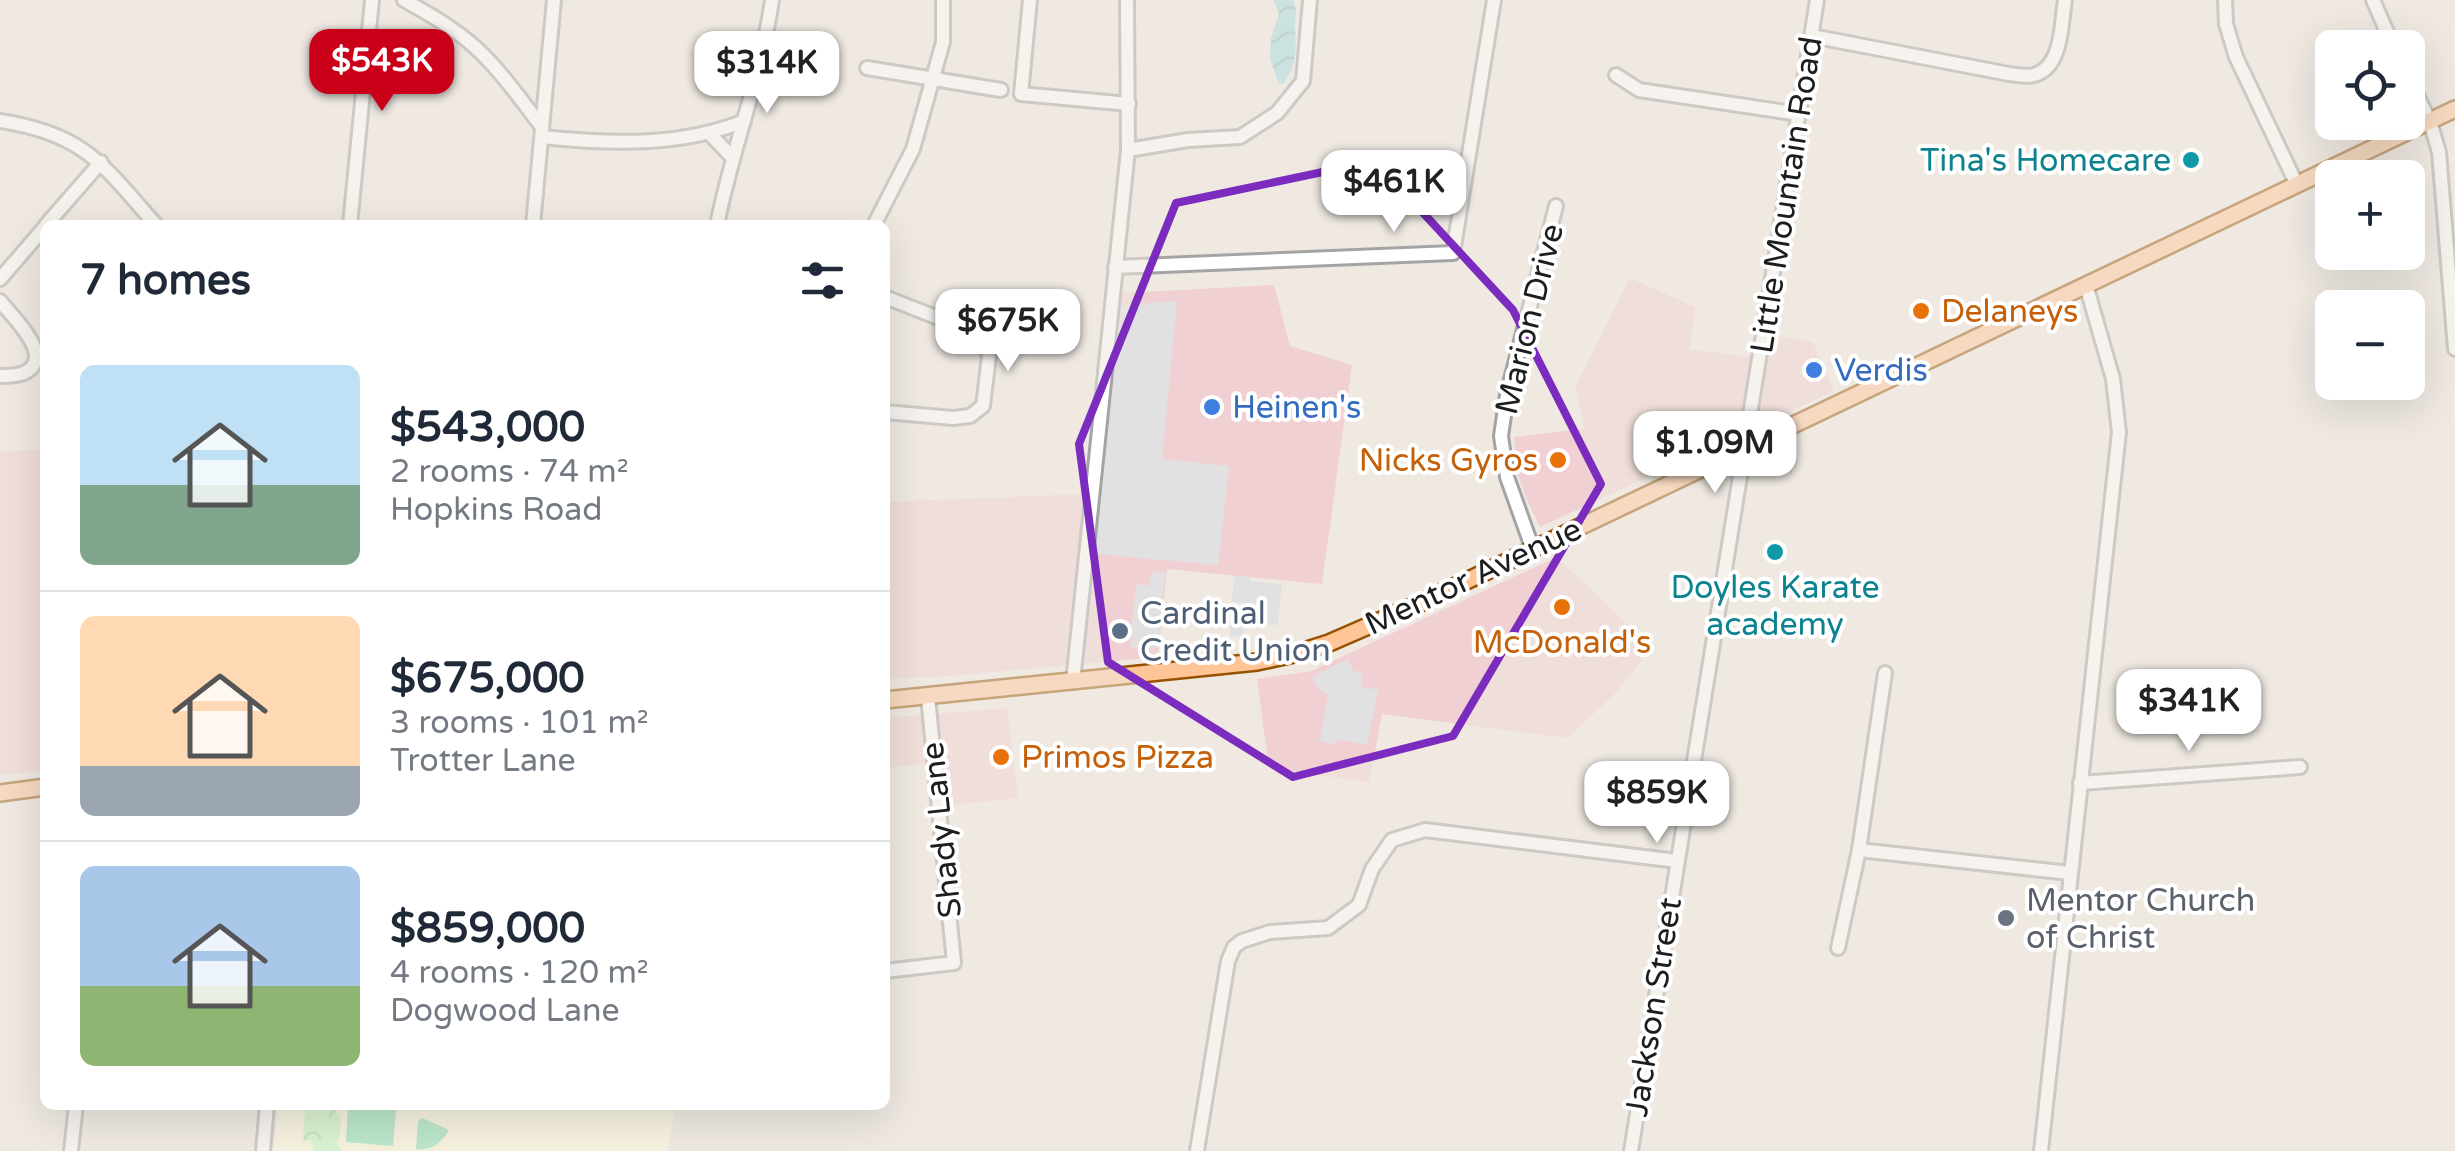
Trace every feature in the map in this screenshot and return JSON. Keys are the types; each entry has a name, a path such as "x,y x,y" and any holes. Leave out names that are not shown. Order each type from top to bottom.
{"main road":[{"name":"Mentor Avenue","path":"890,700 1258,662 1351,634 2455,109"},
{"path":"0,793 40,788"}],"street":[{"path":"350,220 372,0"},
{"path":"404,0 444,22 478,49 542,132 593,142 656,140 709,134 744,121"},
{"path":"533,220 554,0"},
{"path":"718,220 764,48 772,0"},
{"path":"877,220 913,149 942,42 943,0"},
{"path":"1030,0 1021,94 1129,104"},
{"path":"1074,682 1128,150 1126,0"},
{"path":"1128,150 1188,140 1240,137 1277,113 1303,81 1310,0"},
{"path":"1115,267 1453,254 1494,0"},
{"name":"Little Mountain Road","path":"1744,450 1817,0"},
{"path":"1812,36 2031,76 2050,66 2057,50 2065,0"},
{"path":"2225,0 2226,24 2236,57 2297,186"},
{"path":"2372,0 2386,30"},
{"path":"867,68 1001,90"},
{"path":"1616,75 1638,90 1799,114"},
{"path":"2425,112 2439,152 2455,349"},
{"path":"0,120 50,131 79,146 100,162 152,220"},
{"path":"709,134 733,158"},
{"path":"51,220 100,162"},
{"name":"Marion Drive","path":"1532,548 1507,478 1501,436 1507,396 1556,206"},
{"path":"0,279 40,233"},
{"path":"2041,1151 2118,432 2113,380 2086,285"},
{"path":"890,300 984,336 989,356 983,406 970,416 890,412"},
{"path":"0,301 33,342 35,357 26,372 0,376"},
{"name":"Jackson Street","path":"1631,1151 1744,450"},
{"path":"1838,948 1860,850 1885,673"},
{"name":"Shady Lane","path":"890,970 954,963 928,697"},
{"path":"2080,784 2300,767"},
{"path":"1198,1151 1228,960 1234,947 1242,940 1270,932 1328,928 1358,905 1372,869 1392,840 1425,830 1676,861"},
{"path":"1860,850 2070,873"},
{"path":"72,1151 76,1110"},
{"path":"263,1151 267,1110"}],"highlighted area":[{"path":"1375,161 1513,310 1601,484 1453,736 1293,777 1108,662 1079,444 1176,203"}],"shaded area":[{"path":"1630,278 1695,307 1690,349 1747,357 1774,336 1813,342 1834,391 1540,527 1517,472 1514,437 1584,429 1576,386"},
{"path":"1274,285 1290,346 1352,365 1322,584 1167,569 1158,657 890,679 890,502 1087,494 1108,294"},
{"path":"1177,301 1162,459 1229,466 1218,565 1086,553 1110,306"},
{"path":"40,450 40,771 0,775 0,452"},
{"path":"1557,557 1637,634 1641,661 1613,696 1567,738 1382,714 1369,782 1269,768 1257,679 1311,671"},
{"path":"1165,571 1158,647 1141,652 1141,648 1130,647 1136,584 1149,586 1151,573"},
{"path":"1234,576 1282,584 1278,625 1245,626 1243,637 1230,636 1231,617 1245,618 1247,604 1232,602"},
{"path":"1348,659 1354,673 1362,669 1361,687 1378,690 1367,745 1337,739 1335,744 1320,742 1328,695 1312,677"},
{"path":"1007,708 1018,798 944,806 940,762 890,767 890,718"},
{"path":"278,1110 675,1110 667,1151 274,1151"}],"green space":[{"path":"305,1110 335,1110 341,1119 336,1141 342,1151 313,1151 312,1141 303,1140"},
{"path":"348,1110 396,1110 393,1146 346,1142"},
{"path":"422,1118 449,1130 436,1145 416,1149 418,1121"}],"water":[{"path":"1273,0 1293,0 1296,10 1295,56 1283,84 1278,83 1270,58 1271,38 1279,14"}],"place":[{"name":"Tina's Homecare","path":"2191,160"},
{"name":"Delaneys","path":"1921,311"},
{"name":"Verdis","path":"1814,370"},
{"name":"Heinen's","path":"1212,407"},
{"name":"Nicks Gyros","path":"1558,460"},
{"name":"Doyles Karate academy","path":"1775,552"},
{"name":"McDonald's","path":"1562,607"},
{"name":"Cardinal Credit Union","path":"1120,631"},
{"name":"Primos Pizza","path":"1001,757"},
{"name":"Mentor Church of Christ","path":"2006,918"}]}
